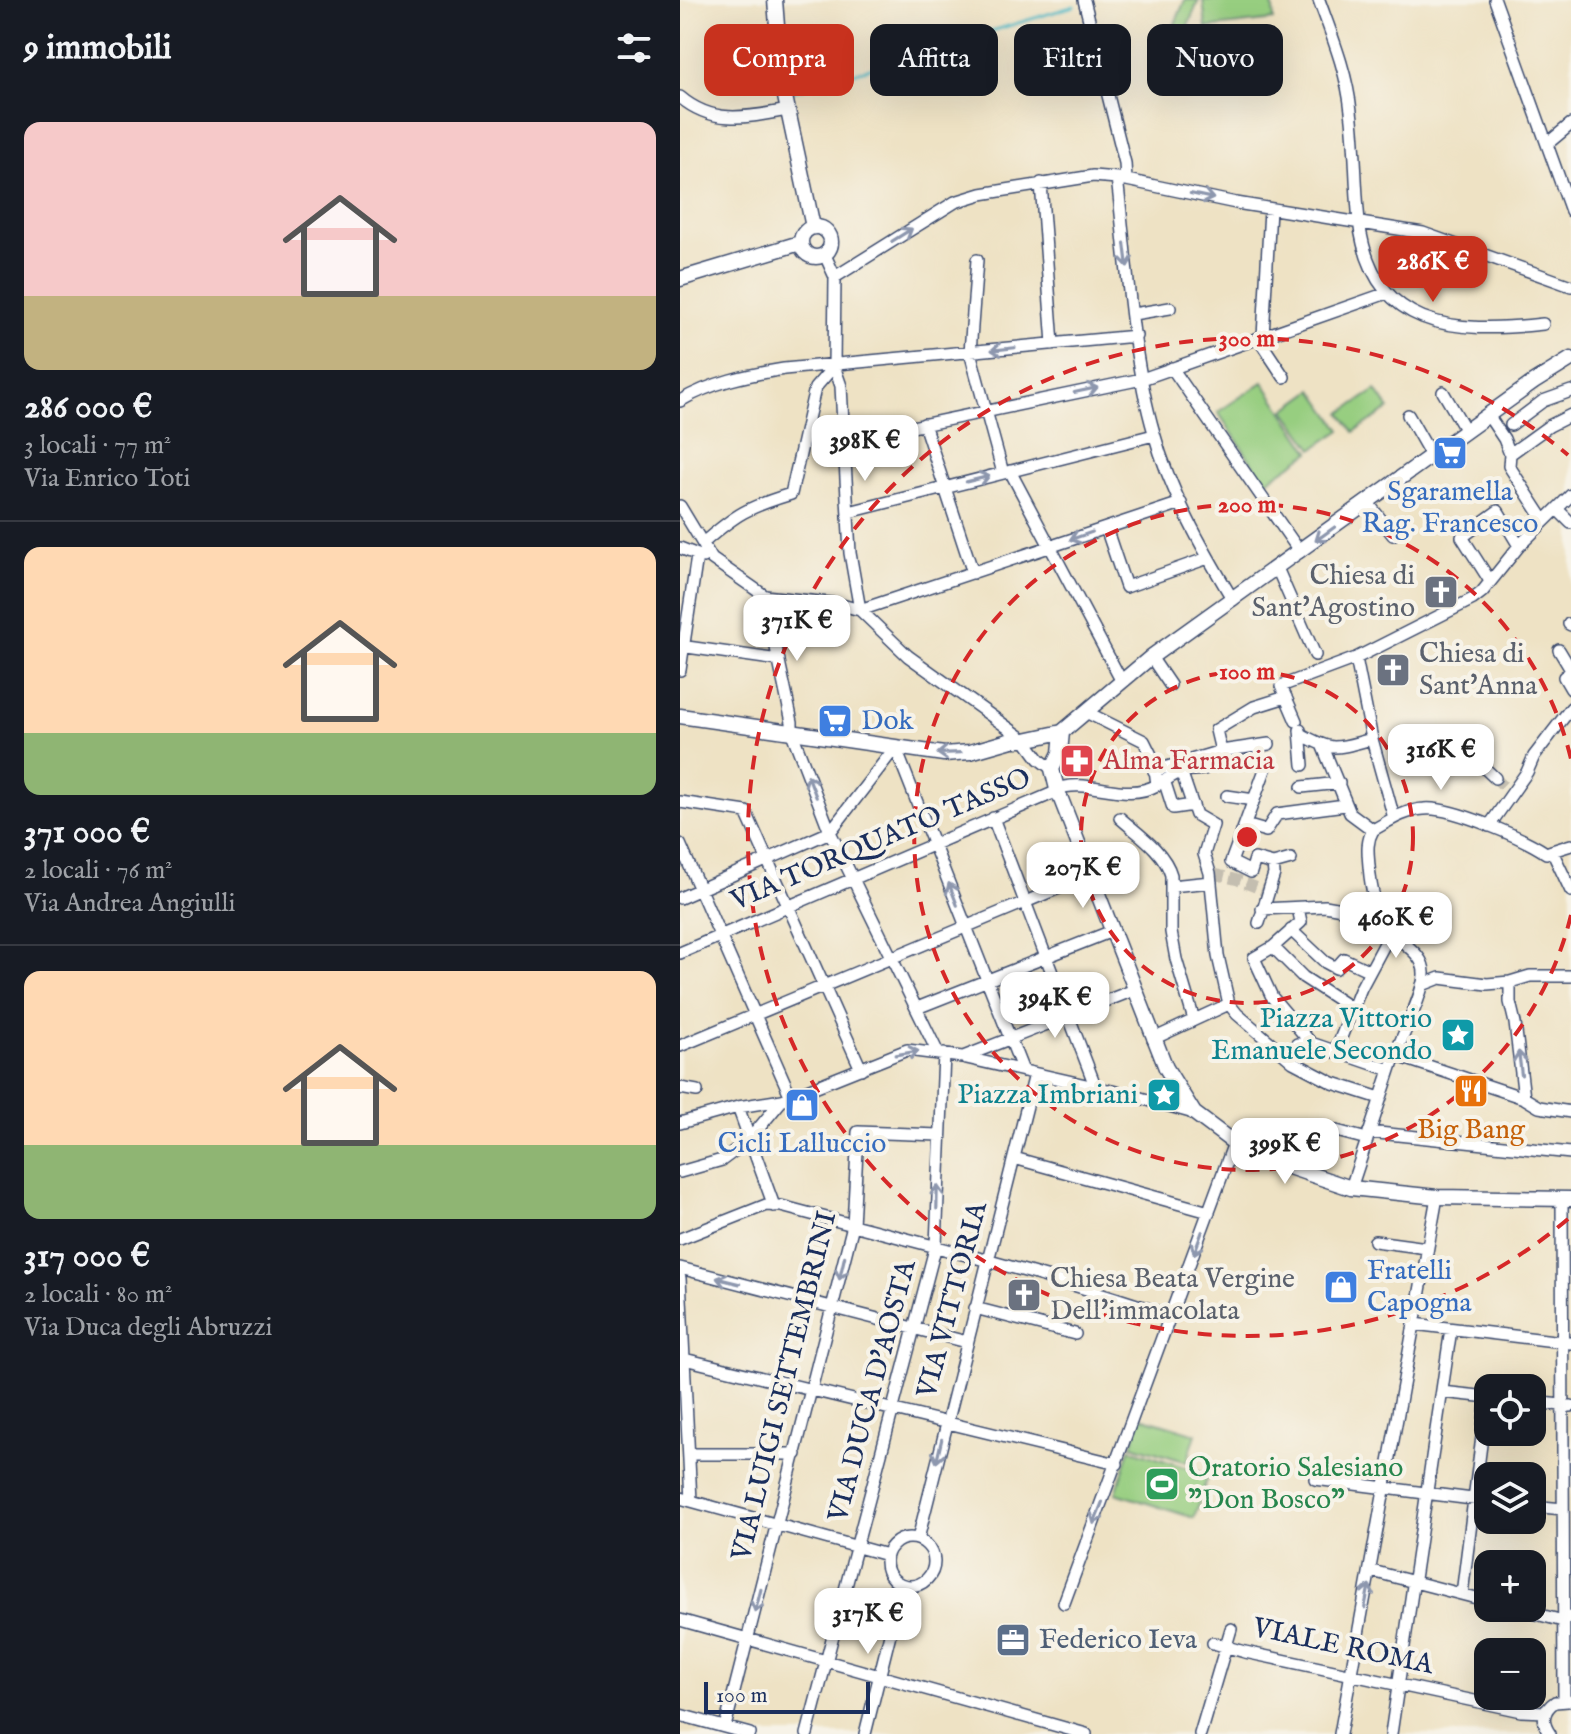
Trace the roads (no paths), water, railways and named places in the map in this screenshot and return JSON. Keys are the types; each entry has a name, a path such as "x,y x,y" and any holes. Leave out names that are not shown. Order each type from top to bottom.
{"street":[{"path":"775,0 781,78 813,227"},
{"path":"1084,0 1125,163 1121,179 1133,314 1154,435 1181,503 1233,600"},
{"path":"1319,0 1340,56 1351,107 1359,223 1371,267 1387,293 1405,310 1427,321 1495,329 1543,324"},
{"path":"1495,0 1571,211"},
{"path":"680,97 719,116 739,119 788,107"},
{"path":"1547,144 1571,124"},
{"path":"835,277 955,202 981,194 1093,176 1423,233 1571,286"},
{"path":"1041,183 1053,344"},
{"path":"1270,209 1261,338 1284,377"},
{"path":"813,227 823,228 830,236 831,246 825,255 809,256 800,243 802,234 813,227"},
{"path":"680,279 800,243"},
{"path":"825,255 835,277 834,366 841,386 850,553 860,610"},
{"path":"977,260 970,352 986,411 1007,472 1051,547 1121,680"},
{"path":"845,441 1142,379 1387,293"},
{"path":"1133,314 1170,308"},
{"path":"680,401 744,375 784,369 1136,336"},
{"path":"680,716 944,754 970,752 1012,740 1062,732 1151,657 1534,382 1571,359"},
{"path":"703,543 733,516 791,494 815,388 834,366"},
{"path":"1172,368 1300,552"},
{"path":"1534,382 1543,401"},
{"path":"1511,425 1543,401 1571,391"},
{"path":"1443,392 1466,431"},
{"path":"1408,415 1432,457"},
{"path":"1488,415 1504,439 1510,454 1509,466 1544,520"},
{"path":"1510,454 1549,426 1571,415"},
{"path":"924,424 973,573"},
{"path":"849,512 1154,435"},
{"path":"1221,751 1216,730 1284,692 1318,664 1356,658 1446,614 1482,592 1519,546 1571,495"},
{"path":"860,610 1181,503"},
{"path":"1368,503 1393,535"},
{"path":"680,506 712,559"},
{"path":"1557,509 1571,523"},
{"path":"1490,581 1462,537 1498,511 1519,546"},
{"path":"1106,528 1126,587 1208,558"},
{"path":"680,548 712,559 765,596 838,604 860,610 908,656 1025,740 1039,759 1052,769 1057,790 1166,1068 1194,1113 1234,1143 1283,1165 1351,1188 1437,1197 1566,1199 1568,1701 1551,1705 1546,1712 1544,1724 1550,1734"},
{"path":"680,670 686,596 697,556"},
{"path":"1277,568 1318,664"},
{"path":"765,596 792,733 830,832 941,1053"},
{"path":"682,646 779,660"},
{"path":"1559,650 1571,671 1564,677 1571,689"},
{"path":"1151,657 1170,685"},
{"path":"1356,658 1372,739 1394,818"},
{"path":"1284,692 1299,728 1303,765"},
{"path":"1489,826 1527,772 1534,756 1571,708"},
{"path":"1086,712 1144,741 1154,761 1154,771 1173,808 1193,805"},
{"path":"1299,728 1323,747 1345,805 1353,817 1373,830"},
{"path":"1052,769 1060,753 1062,732"},
{"path":"1323,747 1335,748 1372,739"},
{"path":"1154,771 1221,751 1269,744"},
{"path":"680,898 830,832 895,749"},
{"path":"895,749 1023,1071"},
{"path":"1057,790 1068,785 1119,793 1146,791 1181,771 1204,769 1200,757"},
{"path":"1476,760 1495,778"},
{"path":"1266,767 1231,862 1251,872 1255,859 1273,864 1291,859"},
{"path":"1181,771 1196,815 1213,825 1204,854 1212,876 1218,956 1229,1004 1286,1056 1333,1083 1380,1098"},
{"path":"1302,787 1339,783"},
{"name":"VIA TORQUATO TASSO","path":"680,953 1057,790"},
{"path":"1227,796 1254,800"},
{"path":"680,802 746,812 861,1069"},
{"path":"1245,825 1266,831 1277,814 1345,805"},
{"path":"1351,1188 1424,972 1420,958 1391,932 1381,916 1371,888 1368,842 1373,830 1394,818 1428,808 1489,826 1546,853 1571,845"},
{"path":"993,818 1096,1088"},
{"path":"1120,818 1168,865 1171,932 1194,1020"},
{"path":"680,844 755,1015 787,1098"},
{"path":"1552,851 1571,891"},
{"path":"1259,923 1274,874 1273,864"},
{"path":"680,1046 1090,875"},
{"path":"1171,886 1212,876"},
{"path":"1262,909 1325,906 1381,916"},
{"path":"1298,908 1301,922 1273,947 1254,958 1272,997 1311,1043"},
{"path":"1291,930 1325,962 1336,968 1344,959 1370,971"},
{"path":"917,1008 1112,931"},
{"path":"1333,1052 1351,1008 1391,932"},
{"path":"1273,947 1303,977 1351,1008"},
{"path":"1422,985 1440,978 1487,984 1530,976 1571,976"},
{"path":"1510,982 1524,1098"},
{"path":"962,1057 1134,990"},
{"path":"1153,1039 1229,1004"},
{"path":"1286,1056 1297,1044 1311,1043 1390,1070"},
{"path":"680,1123 787,1098 907,1050 962,1057 1194,1113"},
{"name":"VIA DUCA D'AOSTA","path":"807,1734 936,1245 941,1053"},
{"path":"1395,1055 1524,1098 1539,1107 1571,1112"},
{"name":"VIA VITTORIA","path":"918,1539 1035,1074"},
{"path":"680,1088 697,1091"},
{"path":"680,1172 722,1160 749,1140 787,1098"},
{"path":"738,1107 774,1206"},
{"path":"1325,1128 1368,1136 1571,1153"},
{"name":"VIA LUIGI SETTEMBRINI","path":"725,1727 853,1225 858,1132 939,1135"},
{"path":"1064,1603 1234,1143"},
{"path":"1014,1158 1209,1212"},
{"path":"1340,1734 1372,1571 1437,1197"},
{"path":"680,1239 766,1205 774,1206 989,1259 1087,1287 1170,1316"},
{"path":"1375,1241 1427,1248"},
{"path":"680,1268 967,1342"},
{"path":"680,1278 689,1454 686,1499 887,1555"},
{"path":"975,1308 1075,1334"},
{"path":"1414,1324 1566,1343"},
{"path":"1391,1734 1451,1329"},
{"path":"682,1358 1117,1464"},
{"path":"1442,1392 1474,1396"},
{"path":"1546,1404 1567,1406"},
{"path":"689,1454 796,1454"},
{"path":"1315,1479 1474,1500 1462,1594"},
{"path":"918,1539 929,1547 933,1567 931,1574 920,1585 902,1586 888,1574 887,1555 896,1542 918,1539"},
{"path":"1372,1571 1474,1597"},
{"path":"865,1734 902,1586"},
{"path":"1546,1614 1567,1618"},
{"path":"680,1620 1086,1734"},
{"path":"1200,1734 1231,1629"},
{"name":"VIALE ROMA","path":"1213,1643 1521,1711 1546,1712"},
{"path":"680,1715 750,1734"}],"waterway":[{"path":"854,73 1074,6"}],"tunnel":[{"path":"1495,778 1510,792"},
{"path":"1214,874 1265,891"}],"place":[{"name":"Sgaramella Rag. Francesco","path":"1450,453"},
{"name":"Chiesa di Sant'Agostino","path":"1441,592"},
{"name":"Chiesa di Sant'Anna","path":"1393,670"},
{"name":"Dok","path":"835,721"},
{"name":"Alma Farmacia","path":"1077,761"},
{"name":"Piazza Vittorio Emanuele Secondo","path":"1458,1035"},
{"name":"Big Bang","path":"1471,1091"},
{"name":"Piazza Imbriani","path":"1164,1095"},
{"name":"Cicli Lalluccio","path":"802,1105"},
{"name":"Fratelli Capogna","path":"1341,1287"},
{"name":"Chiesa Beata Vergine Dell'immacolata","path":"1024,1295"},
{"name":"Oratorio Salesiano \"Don Bosco\"","path":"1162,1484"},
{"name":"Federico Ieva","path":"1013,1640"}]}
